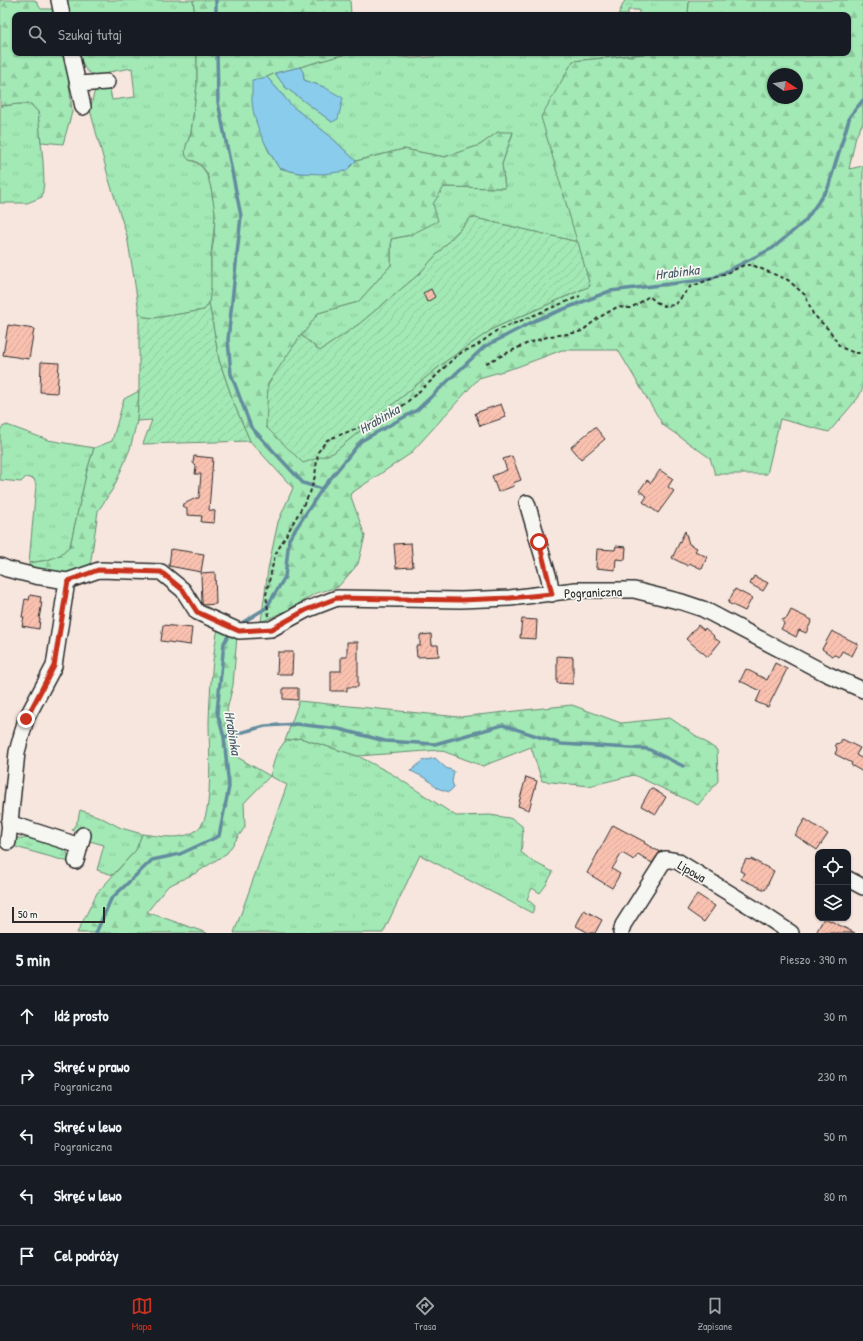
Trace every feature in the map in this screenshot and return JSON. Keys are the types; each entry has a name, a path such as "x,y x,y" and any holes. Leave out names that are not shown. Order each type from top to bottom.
{"street":[{"path":"59,0 61,12"},
{"path":"72,56 83,107"},
{"path":"78,84 107,82"},
{"path":"527,503 549,578 552,594"},
{"name":"Pograniczna","path":"0,566 35,576 68,581 98,570 161,572 183,590 197,612 239,631 272,629 306,610 337,598 461,600 510,598 576,590 634,590 703,609 827,674 863,690"},
{"path":"8,842 17,752 26,719 54,666 68,581"},
{"path":"9,823 81,840 76,861"},
{"name":"Lipowa","path":"621,933 623,925 665,859 677,861 791,933"},
{"path":"851,881 863,888"}],"path":[{"path":"486,363 526,344 550,336 582,331 598,318 617,307 630,308 649,296 664,306 675,304 690,287 744,265 752,265 788,280 805,294 813,314 830,330 840,347 855,353 863,353"},
{"path":"268,616 266,595 275,554 310,493 315,476 318,452 327,440 386,417 399,409 431,382 453,359 462,352 475,347 496,331 580,296"}],"green space":[{"path":"0,0 35,0 41,9 54,9 55,12 12,12 12,56 66,56 72,112 63,144 41,142 38,112 31,104 0,106"},
{"path":"63,0 193,0 195,12 66,12"},
{"path":"193,0 350,0 351,12 195,12"},
{"path":"625,0 689,0 688,12 639,12 639,10 628,10 628,12 619,12"},
{"path":"689,0 863,0 863,123 856,136 849,169 863,166 863,388 858,398 829,432 780,419 767,474 715,474 710,458 663,425 618,350 562,350 517,367 479,378 410,454 350,494 365,536 358,564 338,587 316,593 288,610 261,622 268,569 278,522 293,488 250,441 234,404 219,360 209,303 215,212 207,173 201,165 195,161 189,160 185,151 191,133 197,85 197,56 338,56 253,80 258,126 268,150 279,168 299,173 346,171 356,161 404,149 445,157 480,145 498,132 513,132 502,164 505,188 444,187 433,204 438,221 410,235 391,239 391,265 358,302 318,313 268,384 333,453 446,361 494,328 590,286 541,117 573,61 624,56 851,56 851,12 688,12"},
{"path":"80,56 197,56 197,85 191,133 186,146 189,160 200,165 207,174 211,186 215,212 211,256 212,285 209,303 204,310 155,318 144,317 139,312 127,236 110,183 90,110 95,89 110,89 112,100 135,97 132,68 109,72 108,75 95,75 88,72 83,65"},
{"path":"338,56 393,56 412,58 444,56 624,56 573,61 542,117 578,242 471,217 418,275 359,324 320,351 301,335 318,313 358,302 391,265 391,239 411,235 444,187 505,188 502,164 513,133 498,132 480,145 445,157 404,149 356,161 330,136 292,106 267,77 275,73 285,87 332,122 324,87 304,80 303,72 300,67"},
{"path":"31,104 38,112 43,161 44,183 42,197 27,203 0,203 0,106"},
{"path":"471,217 578,242 590,286 494,328 446,361 333,453 303,463 266,427 268,384 301,335 320,351 359,324 418,275"},
{"path":"209,303 219,360 234,404 250,441 143,444 152,420 137,421 139,391 139,312 144,317 155,318 204,310"},
{"path":"139,391 137,421 130,449 114,487 98,511 90,567 68,575 30,572 29,563 48,560 60,555 70,546 87,471 94,448 112,441 124,399"},
{"path":"7,425 48,440 94,448 87,471 70,546 60,555 48,560 29,563 36,485 34,479 26,477 21,482 0,480 0,431 2,427"},
{"path":"218,628 237,636 233,685 227,710 237,757 270,776 244,803 245,827 227,853 196,873 168,886 147,912 207,933 77,933 97,893 136,850 142,834 166,837 182,836 197,830 202,824 208,805 210,698"},
{"path":"299,701 459,717 572,705 621,723 670,718 717,750 718,781 698,805 634,775 589,786 542,781 531,747 483,766 440,750 358,756 300,738 285,741"},
{"path":"300,738 358,756 392,774 456,816 490,815 509,818 522,826 523,833 521,852 532,861 553,872 540,893 532,888 527,899 535,906 532,913 420,855 383,933 234,933 287,785 270,776 276,754 285,741"},
{"path":"80,810 100,817 121,828 142,834 136,850 113,875 97,870 104,845 86,840 87,833 72,830 78,820"},
{"path":"16,838 41,839 65,847 69,862 12,846"}],"water":[{"path":"300,67 303,72 304,80 324,87 343,98 338,119 332,122 285,87 275,73"},
{"path":"267,77 292,106 330,136 356,161 346,171 323,174 299,173 279,168 258,128 253,111 252,80"},
{"path":"435,758 446,768 454,771 452,782 454,787 449,792 437,788 427,779 411,771 422,761"}],"building":[{"path":"431,289 435,297 427,302 423,293"},
{"path":"8,325 34,329 29,359 3,355"},
{"path":"41,362 59,363 57,393 40,392"},
{"path":"501,404 506,417 480,426 475,413"},
{"path":"595,427 605,439 581,459 571,447"},
{"path":"194,456 213,458 209,510 215,511 214,523 201,522 202,516 187,515 187,509 182,505 199,498 201,474 195,474 196,466 193,463"},
{"path":"512,456 521,480 513,483 514,486 498,492 492,476 507,470 503,459"},
{"path":"660,470 673,479 668,487 674,491 658,513 643,502 647,496 639,491 647,480 651,483"},
{"path":"685,531 689,544 697,548 695,551 707,557 702,569 689,563 688,566 672,558"},
{"path":"411,543 413,567 396,568 394,544"},
{"path":"616,546 626,547 625,560 616,559 615,570 596,568 597,549 615,550"},
{"path":"171,549 204,554 201,572 169,566"},
{"path":"215,572 216,604 203,605 201,573"},
{"path":"754,576 768,583 763,591 750,584"},
{"path":"735,589 752,598 745,611 728,603"},
{"path":"30,595 41,597 40,602 42,602 39,629 22,626 25,599 29,600"},
{"path":"791,610 812,620 806,633 799,630 796,637 781,629 784,624 782,620 787,618"},
{"path":"522,619 537,620 536,639 520,638"},
{"path":"163,625 192,628 190,645 161,641"},
{"path":"698,625 704,630 705,628 720,642 708,657 686,639"},
{"path":"832,631 858,644 852,656 842,651 839,657 835,655 832,656 822,649"},
{"path":"431,634 432,645 438,645 439,656 417,657 416,646 420,646 420,635"},
{"path":"347,642 358,642 358,687 347,687 347,691 331,691 331,671 341,671 341,657 347,657"},
{"path":"278,652 293,652 292,674 277,674"},
{"path":"557,656 573,657 573,684 557,683"},
{"path":"775,663 787,669 768,707 756,702 761,691 740,681 746,669 767,680"},
{"path":"283,688 298,688 298,700 283,699"},
{"path":"842,739 860,748 856,755 863,759 863,772 851,765 852,763 835,754 837,749 835,744 840,743"},
{"path":"526,777 537,781 529,810 518,806"},
{"path":"651,788 666,797 656,814 641,806"},
{"path":"805,819 828,834 818,849 795,835"},
{"path":"613,825 660,852 652,863 638,854 634,860 622,853 612,869 620,874 612,888 587,873"},
{"path":"746,859 751,859 774,871 765,890 741,879 744,873 740,871"},
{"path":"697,894 715,906 704,922 687,910"},
{"path":"584,910 602,920 595,933 589,933 576,926"},
{"path":"822,921 831,921 855,933 816,933"}],"waterway":[{"path":"216,0 216,12"},
{"path":"217,56 218,102 241,216 228,340 231,374 251,427 303,483 322,489"},
{"name":"Hrabinka","path":"237,626 266,608 285,577 289,539 322,489 361,441 417,410 484,347 536,320 610,291 711,279 773,248 805,221 828,188 850,116 863,100"},
{"name":"Hrabinka","path":"96,933 111,899 152,860 180,854 219,836 229,787 224,737 217,712 224,643 231,631"},
{"path":"224,737 265,726 296,724 339,729 385,741 435,744 503,725 561,744 648,749 683,766"}],"route":[{"path":"26,719 54,666 68,581 98,570 161,572 183,590 197,612 239,631 250,631 272,629 306,610 337,598 461,600 510,598 552,594 539,542"}]}
